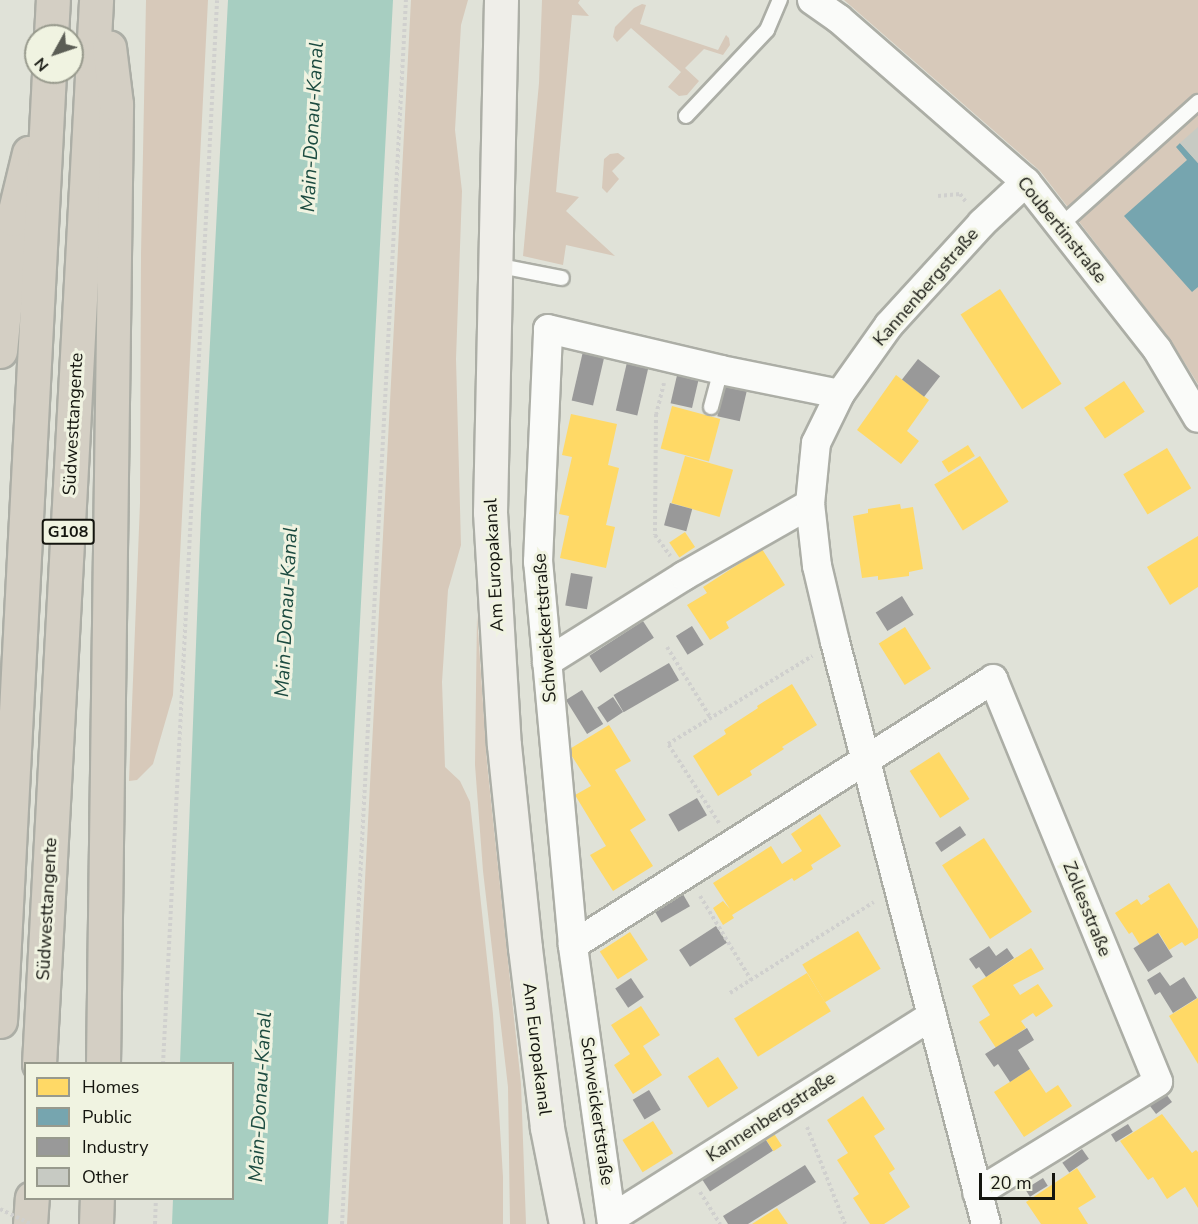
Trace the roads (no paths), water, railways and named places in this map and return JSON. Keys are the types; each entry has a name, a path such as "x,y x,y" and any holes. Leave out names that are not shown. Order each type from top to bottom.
{"highway":[{"path":"52,24 53,0"},
{"name":"Südwesttangente","path":"39,1062 96,0"},
{"path":"103,1062 116,104 104,0"},
{"path":"0,351 13,219 45,84"},
{"name":"G108","path":"0,1021 47,84"},
{"path":"31,1224 32,1200"},
{"path":"96,1224 97,1200"}],"main road":[{"name":"Am Europakanal","path":"501,0 490,512 504,745 547,1128 566,1224"},
{"name":"Am Europakanal","path":"544,1224 547,1128"}],"street":[{"name":"Coubertinstraße","path":"812,0 839,19 1026,182 1157,350 1198,418"},
{"name":"Kannenbergstraße","path":"986,1224 835,642 817,566 810,504 816,443 840,394 889,325 982,223 1026,182"},
{"name":"Schweickertstraße","path":"612,1221 573,945 538,562 548,329 721,370 840,394"},
{"path":"547,662 684,576 810,504"},
{"name":"Zollesstraße","path":"866,759 993,679 1158,1082 977,1193"},
{"path":"573,945 866,759"},
{"name":"Kannenbergstraße","path":"612,1221 931,1016"}],"lane":[{"path":"686,116 767,30 780,0"},
{"path":"1060,226 1198,102"},
{"path":"495,265 562,279"},
{"path":"711,407 721,370"}],"water":[{"name":"Main-Donau-Kanal","path":"228,0 393,0 328,1224 172,1224 173,1200 234,1200 234,1062 180,1062 201,514"}]}
